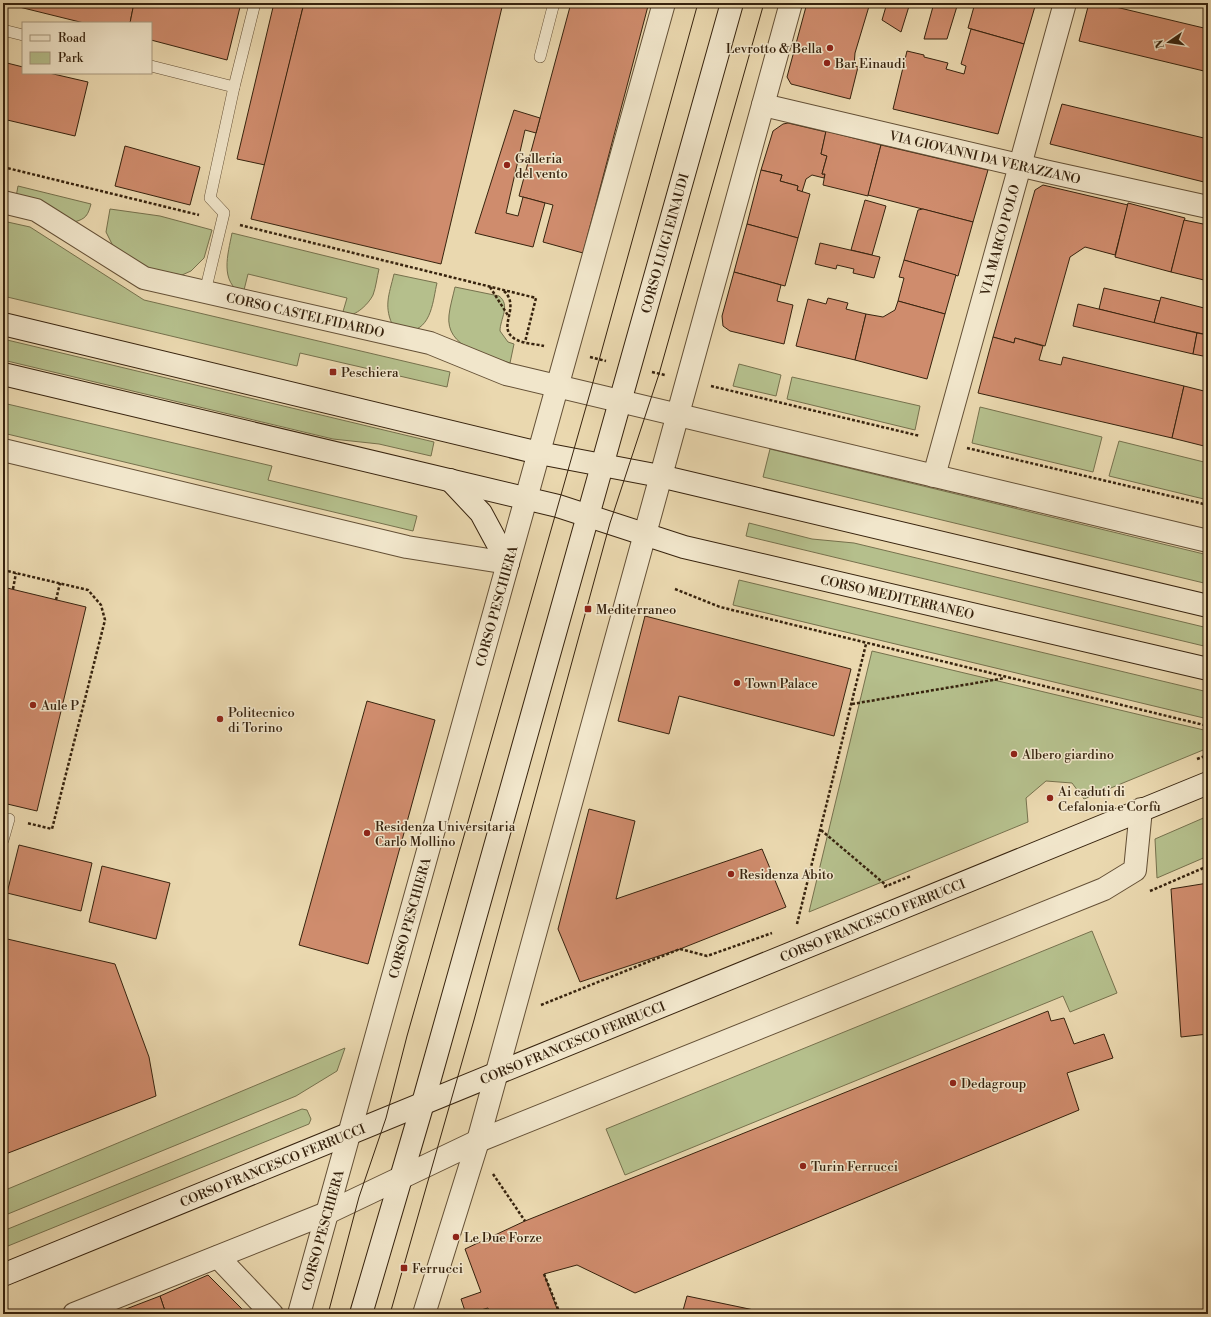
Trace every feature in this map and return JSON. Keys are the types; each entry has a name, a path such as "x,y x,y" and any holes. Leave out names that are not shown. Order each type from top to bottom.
{"street":[{"path":"538,453 664,3"},
{"name":"CORSO LUIGI EINAUDI","path":"600,475 732,3"},
{"path":"424,1314 478,1141 791,3"},
{"name":"VIA MARCO POLO","path":"934,476 1065,3"},
{"name":"VIA GIOVANNI DA VERAZZANO","path":"763,106 1020,166 1208,207"},
{"name":"CORSO CASTELFIDARDO","path":"3,202 36,210 144,278 430,343 506,374 621,400"},
{"path":"3,324 538,453 600,475 660,476 1208,606"},
{"path":"3,374 350,458 525,498 589,516"},
{"path":"621,400 1208,541"},
{"path":"3,450 407,547 508,563"},
{"name":"CORSO PESCHIERA","path":"299,1314 538,453"},
{"path":"361,1314 423,1103 600,475"},
{"path":"450,480 480,513 508,563"},
{"name":"CORSO MEDITERRANEO","path":"589,516 644,533 684,548 1208,668"},
{"name":"CORSO FRANCESCO FERRUCCI","path":"3,1275 1208,782"},
{"path":"74,1314 326,1213 478,1141 1104,889 1135,870 1141,809"},
{"path":"218,1257 272,1314"}],"lane":[{"path":"205,292 224,213 210,198 234,87 255,3"},
{"path":"540,58 554,3"},
{"path":"3,30 22,35"},
{"path":"152,66 234,87"},
{"path":"3,840 9,819"}],"path":[{"path":"3,167 536,298 525,342 517,340 510,335 507,326 512,303 510,296 504,291"},
{"path":"489,287 509,317"},
{"path":"3,570 88,590 101,605 104,620 52,829 9,819"},
{"path":"12,590 16,573"},
{"path":"56,600 60,583"},
{"path":"675,589 720,607 866,644 1208,726"},
{"path":"789,926 797,924 866,644"},
{"path":"852,704 1007,678"},
{"path":"821,830 887,886"},
{"path":"1145,893 1208,866"},
{"path":"539,1006 680,949 707,956 774,932"},
{"path":"490,1170 525,1221"},
{"path":"544,1274 560,1314"}],"green space":[{"path":"18,186 91,204 89,211 86,216 74,222 16,197"},
{"path":"110,209 160,216 212,230 204,258 191,271 182,275 145,269 115,250 106,232"},
{"path":"3,221 30,227 144,300 450,372 447,387 300,353 297,366 3,296"},
{"path":"232,233 379,269 373,295 368,303 360,310 346,316 342,315 347,298 248,274 243,294 235,289 228,275 227,258"},
{"path":"394,274 437,283 427,319 423,325 417,329 404,331 394,328 391,321 388,301"},
{"path":"455,287 499,296 502,300 505,308 500,331 508,342 514,344 510,363 479,353 460,343 453,335 449,326 449,315"},
{"path":"3,339 434,442 431,456 379,444 333,439 3,360"},
{"path":"739,364 781,375 776,396 733,386"},
{"path":"792,377 920,406 915,430 787,399"},
{"path":"3,403 272,466 268,480 417,516 413,531 3,433"},
{"path":"980,407 1102,437 1093,472 972,443"},
{"path":"1119,441 1208,463 1208,500 1109,476"},
{"path":"770,449 1208,555 1208,584 763,477"},
{"path":"749,523 812,539 854,543 1208,628 1208,647 746,536"},
{"path":"739,580 1208,692 1208,719 733,605"},
{"path":"872,651 1208,731 1208,748 1084,799 1072,783 1046,781 1026,798 1028,822 809,912"},
{"path":"1208,816 1208,856 1157,878 1155,839"},
{"path":"1092,931 1117,993 1070,1012 1063,996 625,1175 606,1129"},
{"path":"345,1048 337,1071 296,1096 3,1216 3,1191"},
{"path":"302,1109 307,1110 311,1119 309,1124 3,1248 3,1231"}],"building":[{"path":"3,3 134,3 130,22 80,22"},
{"path":"134,3 241,3 227,60 152,40 152,22 130,22"},
{"path":"274,3 304,3 265,165 237,159"},
{"path":"304,3 503,3 441,264 251,219"},
{"path":"571,3 639,3 648,6 583,253 543,242 553,205 519,196"},
{"path":"807,3 870,3 855,53 854,66 858,67 850,99 791,84 787,77"},
{"path":"887,3 910,3 901,32 882,20"},
{"path":"934,3 958,3 947,39 924,39"},
{"path":"975,3 1036,3 1024,44 968,28"},
{"path":"1089,3 1099,3 1208,29 1208,72 1079,41"},
{"path":"971,29 1024,44 998,134 893,109 907,51 948,63 946,69 964,74 966,66 961,64"},
{"path":"3,62 22,67 22,74 53,74 88,82 75,136 3,119"},
{"path":"1062,104 1208,139 1208,183 1050,144"},
{"name":"Galleria del vento","path":"514,110 540,118 536,133 525,130 506,213 518,216 523,197 545,203 533,247 475,233"},
{"path":"788,123 826,132 821,154 827,156 822,174 825,174 824,178 812,175 806,179 802,192 797,190 798,186 780,181 782,175 761,170 773,131 783,124"},
{"path":"826,131 881,145 868,196 823,185 825,174 822,174 827,156 821,154"},
{"path":"881,145 988,170 973,222 868,195"},
{"path":"125,146 200,167 190,205 115,186"},
{"path":"761,170 782,175 780,181 798,186 797,190 810,194 798,238 747,224"},
{"path":"1043,185 1128,205 1115,255 1085,247 1070,257 1045,346 1015,338 1014,343 993,337 1035,190"},
{"path":"865,200 886,206 872,255 851,250"},
{"path":"1128,203 1185,218 1171,272 1115,257"},
{"path":"923,209 973,222 958,276 904,260 918,210"},
{"path":"1184,220 1208,225 1208,281 1171,272"},
{"path":"747,224 798,238 785,286 734,272"},
{"path":"820,243 880,257 874,278 853,273 854,269 837,265 836,269 815,264"},
{"path":"904,260 956,275 945,314 898,301 904,278 899,277"},
{"path":"734,272 781,285 777,301 793,305 784,344 730,331 723,326 722,316"},
{"path":"1104,288 1160,301 1154,323 1099,309"},
{"path":"1161,297 1208,309 1208,335 1154,323"},
{"path":"828,298 848,303 846,309 866,314 855,360 796,346 808,299 826,304"},
{"path":"898,301 945,314 927,379 855,360 866,314 883,317 895,310"},
{"path":"1078,304 1197,333 1193,354 1073,326"},
{"path":"1197,333 1208,335 1208,357 1193,354"},
{"path":"993,337 1014,343 1015,338 1043,346 1039,360 1061,365 1063,357 1184,386 1172,438 978,393"},
{"path":"1184,386 1208,392 1208,447 1172,438"},
{"name":"Aule P","path":"3,587 86,607 37,811 3,803"},
{"name":"Town Palace","path":"645,616 851,669 834,736 679,696 669,734 618,721"},
{"name":"Residenza Universitaria Carlo Mollino","path":"367,701 435,720 368,964 299,945"},
{"name":"Residenza Abito","path":"589,809 635,821 616,899 762,849 786,907 680,949 580,982 558,929"},
{"path":"19,845 92,863 81,911 7,893"},
{"path":"102,866 170,883 156,939 89,922"},
{"path":"1208,883 1208,1034 1181,1037 1171,889"},
{"path":"3,938 115,964 149,1057 156,1096 3,1155"},
{"name":"Turin Ferrucci","path":"1048,1011 1051,1021 1064,1018 1074,1044 1104,1034 1113,1058 1067,1073 1079,1110 635,1293 577,1265 544,1274 559,1314 490,1314 488,1308 466,1314 461,1299 481,1292 465,1249 525,1221"},
{"path":"208,1275 247,1314 166,1314 160,1296"},
{"path":"160,1296 166,1314 113,1314"},
{"path":"687,1296 773,1314 682,1314"}],"tram line":[{"path":"328,1314 359,1197 386,1118 407,1036 590,393 698,3"},
{"path":"390,1314 474,1020 610,523 659,374 764,3"}],"place":[{"name":"Levrotto & Bella","path":"830,48"},
{"name":"Bar Einaudi","path":"827,63"},
{"name":"Galleria del vento","path":"507,165"},
{"name":"Peschiera","path":"333,372"},
{"name":"Mediterraneo","path":"588,609"},
{"name":"Town Palace","path":"737,683"},
{"name":"Aule P","path":"33,705"},
{"name":"Politecnico di Torino","path":"220,719"},
{"name":"Albero giardino","path":"1014,754"},
{"name":"Ai caduti di Cefalonia e Corfù","path":"1050,798"},
{"name":"Residenza Universitaria Carlo Mollino","path":"367,833"},
{"name":"Residenza Abito","path":"731,874"},
{"name":"Dedagroup","path":"953,1083"},
{"name":"Turin Ferrucci","path":"803,1166"},
{"name":"Le Due Forze","path":"456,1237"},
{"name":"Ferrucci","path":"404,1268"}]}
